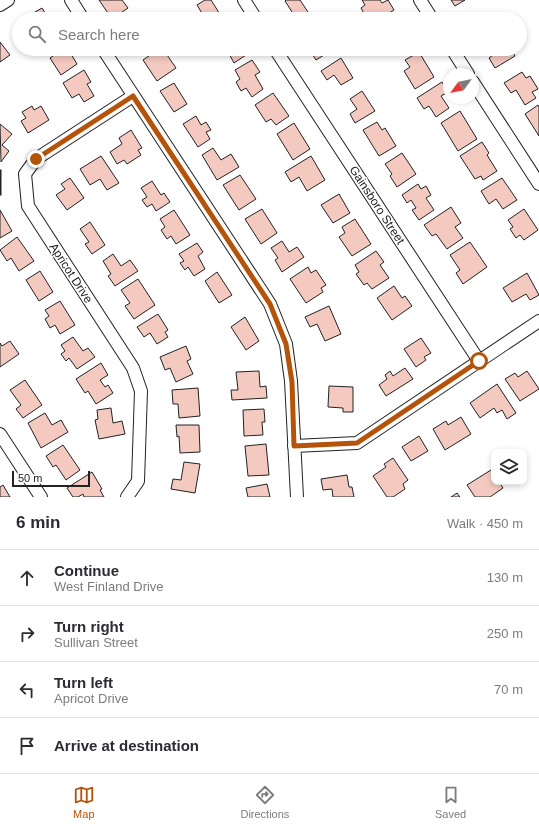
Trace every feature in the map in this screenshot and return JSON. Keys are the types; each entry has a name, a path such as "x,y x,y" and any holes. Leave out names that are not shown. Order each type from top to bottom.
{"street":[{"path":"0,5 8,0"},
{"path":"71,0 79,12"},
{"path":"244,0 252,12"},
{"path":"420,0 428,12"},
{"path":"107,56 270,304 286,344 292,382 296,497"},
{"name":"Gainsboro Street","path":"280,56 479,361"},
{"path":"456,56 464,68"},
{"path":"479,91 539,184"},
{"name":"Apricot Drive","path":"127,497 138,482 141,391 133,368 28,206 25,174 36,159 133,96"},
{"path":"294,446 357,443 539,321"},
{"path":"0,434 41,497"}],"building":[{"path":"99,0 122,0 128,8 122,12 107,12"},
{"path":"205,0 211,0 219,12 201,12 197,5"},
{"path":"300,0 308,12 292,12 285,1"},
{"path":"362,0 380,0 382,3 388,0 394,10 391,12 363,12 361,8 365,5"},
{"path":"451,0 465,0 455,6"},
{"path":"42,8 45,12 35,12"},
{"path":"0,42 10,55 0,62"},
{"path":"53,56 72,56 77,64 61,75 50,58"},
{"path":"149,56 168,56 176,68 157,81 143,60"},
{"path":"230,56 244,56 234,63"},
{"path":"313,56 323,56 316,60"},
{"path":"412,56 421,56 434,77 415,89 404,71 410,67 405,60"},
{"path":"492,56 515,56 495,68 489,58"},
{"path":"341,58 353,78 341,85 334,75 327,80 321,71"},
{"path":"252,60 260,72 255,75 263,89 252,97 246,88 241,91 236,82 240,79 235,70"},
{"path":"84,70 91,82 87,84 94,96 84,102 79,94 72,98 63,83"},
{"path":"522,72 526,78 530,76 538,89 532,92 536,98 525,105 516,90 511,93 504,83"},
{"path":"442,82 443,95 441,96 443,99 443,104 446,104 449,108 436,117 429,106 424,109 417,98"},
{"path":"174,83 187,104 174,112 160,91"},
{"path":"362,91 375,111 355,123 350,114 357,109 350,99"},
{"path":"273,93 289,116 276,125 271,119 266,122 255,105"},
{"path":"538,105 539,107 539,136 525,114"},
{"path":"32,106 34,110 41,106 49,120 28,133 21,121 26,118 22,112"},
{"path":"460,111 477,139 458,151 441,123"},
{"path":"196,116 201,125 206,122 211,130 206,132 210,139 198,147 183,124"},
{"path":"377,122 382,130 385,128 396,146 379,156 363,130"},
{"path":"294,123 310,149 293,160 277,134"},
{"path":"0,124 12,134 2,145 9,151 1,162"},
{"path":"131,130 142,148 138,150 141,155 127,164 124,160 117,164 110,152 122,144 119,138"},
{"path":"482,142 489,153 487,155 497,171 483,180 481,176 475,179 460,156"},
{"path":"213,148 221,160 231,154 239,167 217,180 202,155"},
{"path":"402,153 416,174 397,187 390,176 392,174 385,164"},
{"path":"101,156 119,183 107,190 100,179 90,185 80,169"},
{"path":"311,156 325,180 307,191 299,177 291,182 285,172"},
{"path":"1,170 1,195 0,195"},
{"path":"240,175 256,199 239,210 223,185"},
{"path":"70,178 84,198 67,210 56,195 65,189 61,184"},
{"path":"502,178 517,200 503,209 496,199 489,204 481,191"},
{"path":"152,181 161,195 164,193 170,202 156,211 152,204 147,207 142,200 147,197 141,188"},
{"path":"418,184 421,189 426,186 431,195 426,198 434,210 419,220 412,210 416,208 411,200 407,203 402,195"},
{"path":"339,194 350,213 333,223 321,205"},
{"path":"451,207 461,223 455,227 463,238 447,249 436,234 432,236 424,225"},
{"path":"262,209 277,233 261,244 245,219"},
{"path":"524,209 538,230 524,240 520,235 516,238 510,229 513,227 508,220"},
{"path":"0,210 12,231 0,238"},
{"path":"174,210 190,235 176,244 171,236 167,239 161,230 165,227 160,219"},
{"path":"355,219 371,244 352,256 339,237 345,233 342,227"},
{"path":"90,222 105,245 92,254 85,244 89,242 80,229"},
{"path":"17,237 34,261 19,271 11,258 7,261 0,250"},
{"path":"282,241 289,252 297,247 304,257 282,272 275,260 278,258 271,248"},
{"path":"470,242 487,267 463,284 456,273 460,270 450,255"},
{"path":"197,243 203,252 198,256 205,269 194,276 188,267 185,270 180,263 184,261 179,254"},
{"path":"376,251 384,262 380,265 389,278 372,289 367,283 364,285 356,274 359,272 355,265"},
{"path":"113,254 121,266 130,260 138,271 115,286 108,276 111,274 103,261"},
{"path":"308,267 311,273 316,270 326,285 321,288 323,292 306,303 290,279"},
{"path":"40,271 53,292 39,301 26,280"},
{"path":"217,272 232,295 219,303 205,281"},
{"path":"527,273 539,295 530,300 526,294 512,302 503,288"},
{"path":"138,279 155,305 134,319 125,306 130,303 121,290"},
{"path":"394,286 402,298 405,296 412,306 392,320 377,298"},
{"path":"60,301 75,325 60,334 55,325 50,328 45,319 49,316 45,310"},
{"path":"329,306 341,334 325,341 317,324 310,327 305,317"},
{"path":"158,314 168,330 165,332 168,337 157,344 150,333 144,337 137,327"},
{"path":"245,317 259,341 246,350 231,327"},
{"path":"73,337 83,351 88,348 95,357 77,369 69,358 66,361 61,354 65,351 61,345"},
{"path":"421,338 431,353 424,357 426,360 416,367 404,349"},
{"path":"10,341 19,354 0,367 0,343 2,346"},
{"path":"186,346 191,359 187,361 193,374 176,382 170,368 165,370 160,357"},
{"path":"101,363 108,375 100,380 105,387 108,385 113,393 96,404 88,391 85,393 76,379"},
{"path":"405,368 413,379 386,396 379,385 387,379 385,375 390,371 393,376"},
{"path":"259,371 260,387 266,386 267,398 232,400 231,390 238,390 236,372"},
{"path":"527,371 539,389 520,401 505,379 515,373 518,377"},
{"path":"25,380 42,405 23,418 16,409 21,405 10,390"},
{"path":"497,384 516,413 507,419 502,410 497,413 494,408 480,418 470,403"},
{"path":"329,386 353,387 353,412 343,412 343,408 328,407"},
{"path":"198,388 200,416 179,418 178,404 173,404 172,390"},
{"path":"111,408 113,423 122,421 125,434 99,439 95,420 98,419 97,410"},
{"path":"264,409 265,422 262,422 263,435 244,436 243,410"},
{"path":"45,413 52,425 61,420 68,432 41,448 28,423"},
{"path":"461,417 471,434 445,450 433,429 446,421 448,425"},
{"path":"176,425 199,425 200,452 180,453 179,436 177,437"},
{"path":"419,436 428,451 411,461 402,447"},
{"path":"266,444 269,475 248,476 245,446"},
{"path":"63,445 80,470 66,480 56,465 53,467 46,456"},
{"path":"393,458 408,480 403,484 405,489 393,497 387,497 373,476 386,467 384,464"},
{"path":"184,462 200,464 195,493 171,489 173,479 181,480"},
{"path":"491,470 491,485 501,485 503,488 490,497 475,497 467,485"},
{"path":"92,472 102,489 100,490 104,497 84,497 83,494 78,497 73,497 67,488"},
{"path":"347,475 349,487 352,487 354,497 333,497 332,489 323,490 321,479"},
{"path":"267,484 270,497 248,497 246,488"},
{"path":"3,485 10,497 0,497 0,487"},
{"path":"457,493 460,497 451,497"}],"route":[{"path":"36,159 133,96 270,304 286,344 292,382 294,446 357,443 479,361"}]}
